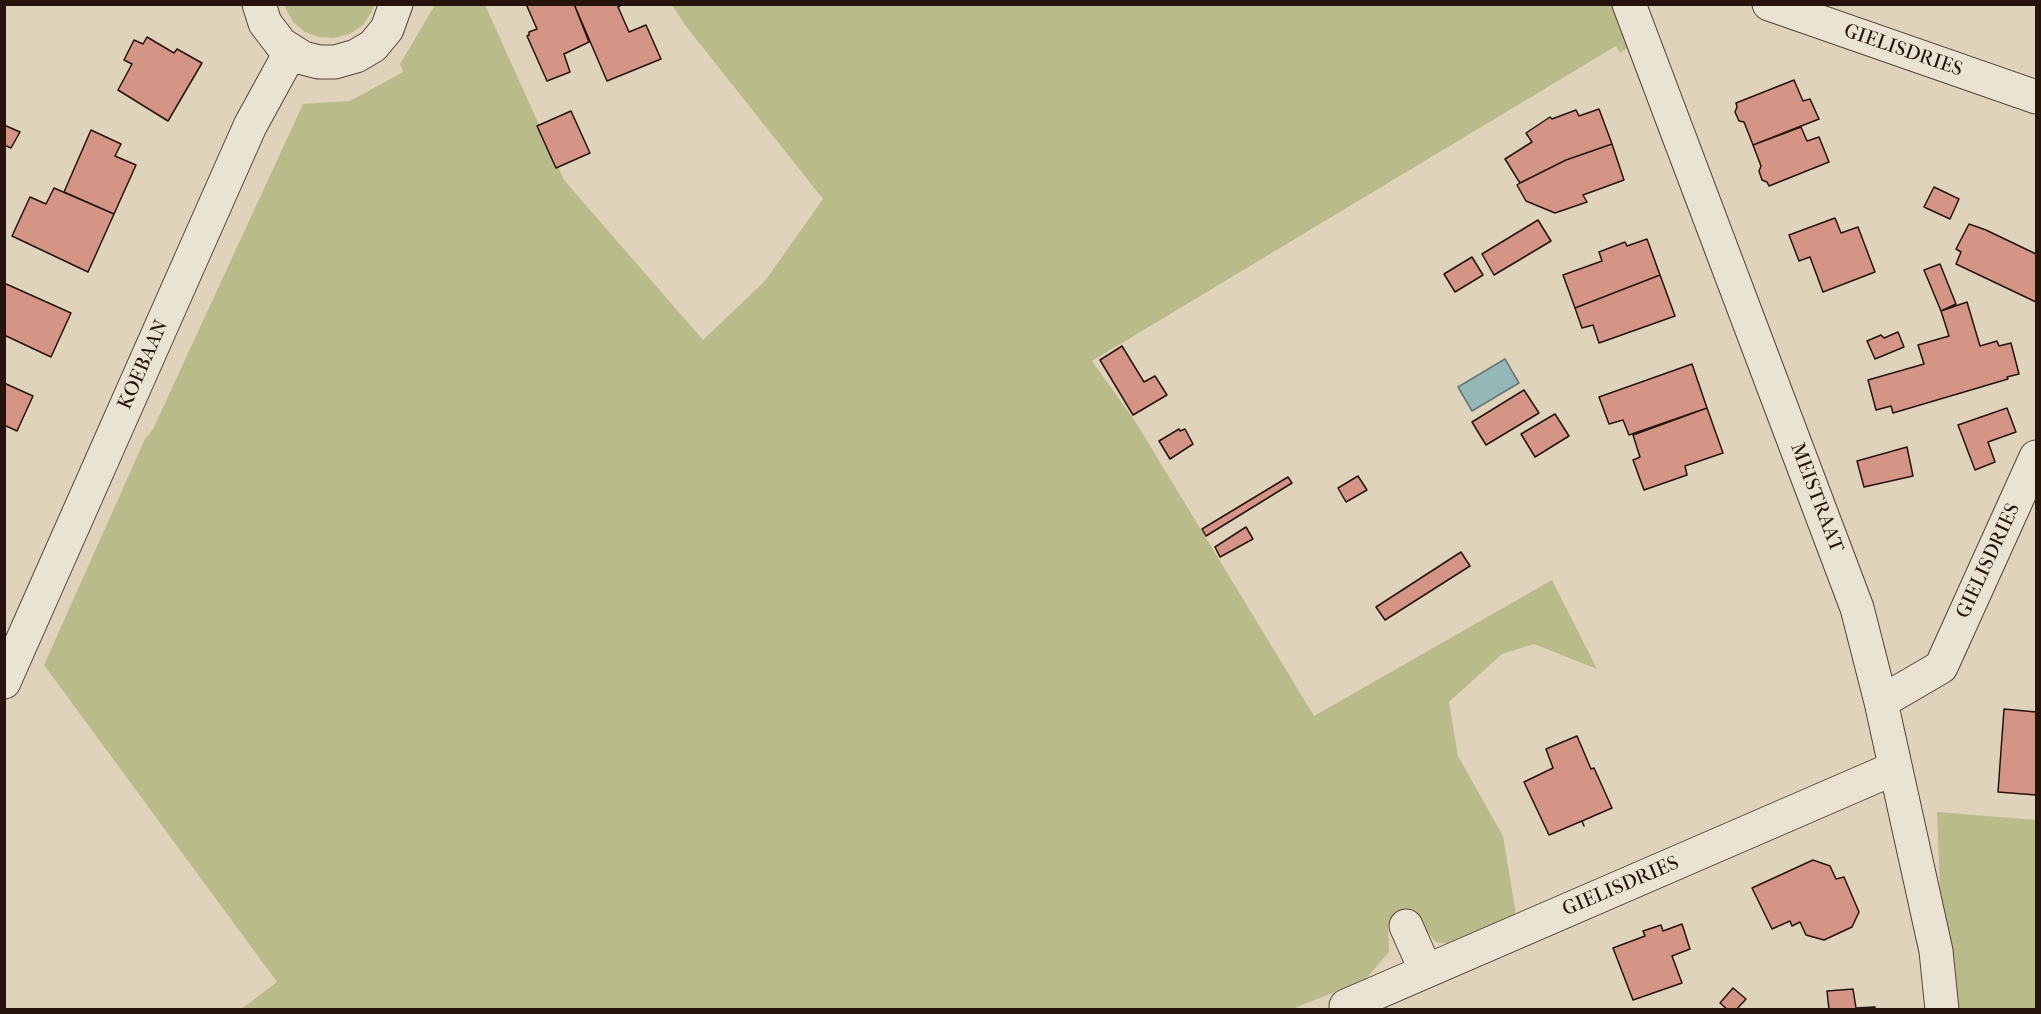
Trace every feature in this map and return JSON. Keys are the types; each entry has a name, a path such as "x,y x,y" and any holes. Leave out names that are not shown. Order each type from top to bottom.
{"street":[{"path":"259,4 265,23 272,35 303,58 319,62 335,62 356,56 373,46 387,29 396,4"},
{"name":"MEISTRAAT","path":"1629,4 1857,608 1881,702 1936,951 1942,1010"},
{"name":"GIELISDRIES","path":"1769,4 2037,97"},
{"name":"KOEBAAN","path":"4,681 241,146 291,51"},
{"name":"GIELISDRIES","path":"1881,702 1941,667 2037,457"},
{"name":"GIELISDRIES","path":"1346,1006 1895,768"},
{"path":"1406,926 1426,970"}],"green space":[{"path":"284,4 374,5 363,25 350,34 334,38 319,37 305,32 293,22"},
{"path":"435,5 485,5 564,180 703,340 765,281 823,199 685,25 672,5 1617,5 1629,47 1620,53 1616,46 1092,361 1135,421 1314,716 1552,580 1597,669 1534,644 1502,654 1449,702 1458,756 1503,836 1516,915 1452,944 1436,942 1413,916 1388,927 1389,952 1365,980 1292,1009 241,1009 277,982 44,665 145,439 153,429 303,104 350,101 403,72 400,64"},
{"path":"1937,812 2036,820 2036,1009 1957,1009 1940,890"}],"water":[{"path":"1505,359 1519,383 1472,411 1458,387"}],"building":[{"path":"526,4 574,4 589,42 564,54 570,72 547,81 527,36 529,32 537,29"},
{"path":"574,4 623,4 618,7 629,32 646,25 661,59 607,81"},
{"path":"147,37 174,53 177,49 202,63 168,121 118,90 132,64 124,60 134,40 143,44"},
{"path":"1794,80 1803,101 1810,99 1819,119 1753,145 1744,122 1739,121 1735,112 1736,103"},
{"path":"1599,109 1612,144 1566,160 1520,183 1505,159 1532,142 1526,133 1550,117 1552,119 1576,110 1579,116"},
{"path":"571,111 590,153 556,168 537,126"},
{"path":"4,125 20,132 11,148 4,145"},
{"path":"1801,127 1807,141 1819,137 1829,162 1769,186 1762,180 1759,171 1761,166 1753,145"},
{"path":"91,130 121,144 115,156 136,165 114,214 64,192"},
{"path":"1612,144 1624,180 1583,195 1587,202 1555,213 1526,201 1517,185 1566,160"},
{"path":"1934,187 1959,199 1950,219 1924,207"},
{"path":"54,188 114,214 88,272 12,236 30,197 46,204"},
{"path":"1835,218 1841,233 1858,227 1875,272 1823,292 1810,257 1799,261 1789,235"},
{"path":"1538,220 1551,241 1494,275 1482,254"},
{"path":"1969,224 2036,254 2036,302 1956,264 1961,252 1956,249"},
{"path":"1647,239 1660,275 1575,308 1563,275 1602,261 1599,252 1625,242 1627,246"},
{"path":"1472,257 1483,275 1455,292 1444,274"},
{"path":"1940,264 1956,304 1941,311 1924,270"},
{"path":"1660,275 1675,316 1599,343 1593,325 1582,328 1575,308"},
{"path":"4,283 71,313 51,357 4,335"},
{"path":"1967,302 1980,346 1997,341 1999,346 2011,343 2019,374 1893,413 1891,406 1876,410 1868,380 1924,364 1918,345 1949,336 1941,311"},
{"path":"1898,332 1904,347 1875,359 1867,341 1881,335 1884,338"},
{"path":"1122,346 1144,382 1155,376 1167,395 1133,415 1100,360"},
{"path":"1692,364 1707,408 1629,435 1623,420 1609,424 1599,397"},
{"path":"4,383 33,396 17,431 4,425"},
{"path":"1524,390 1539,413 1486,445 1472,422"},
{"path":"1707,408 1723,453 1685,466 1687,475 1644,490 1633,460 1640,457 1633,435"},
{"path":"2007,408 2016,432 1988,442 1995,462 1975,470 1958,425"},
{"path":"1555,414 1569,436 1535,457 1521,434"},
{"path":"1179,429 1180,431 1185,429 1193,444 1170,459 1159,441"},
{"path":"1907,447 1913,476 1864,487 1857,461"},
{"path":"1358,476 1367,490 1346,502 1338,488"},
{"path":"1288,477 1292,483 1206,536 1202,529"},
{"path":"1246,527 1253,539 1220,557 1215,547"},
{"path":"1461,552 1470,566 1385,620 1376,607"},
{"path":"2004,709 2036,712 2036,795 1998,792"},
{"path":"1577,736 1591,769 1594,768 1612,808 1549,835 1524,782 1553,768 1546,749"},
{"path":"1813,860 1830,866 1836,879 1844,877 1859,912 1852,927 1824,940 1806,935 1800,922 1792,926 1790,921 1772,929 1752,888"},
{"path":"1682,924 1690,949 1672,956 1682,983 1633,1000 1613,948 1645,936 1643,931 1661,925 1663,931"},
{"path":"1733,988 1746,999 1736,1010 1728,1010 1720,1003"},
{"path":"1853,989 1856,1008 1875,1007 1875,1010 1829,1010 1827,991"}]}
